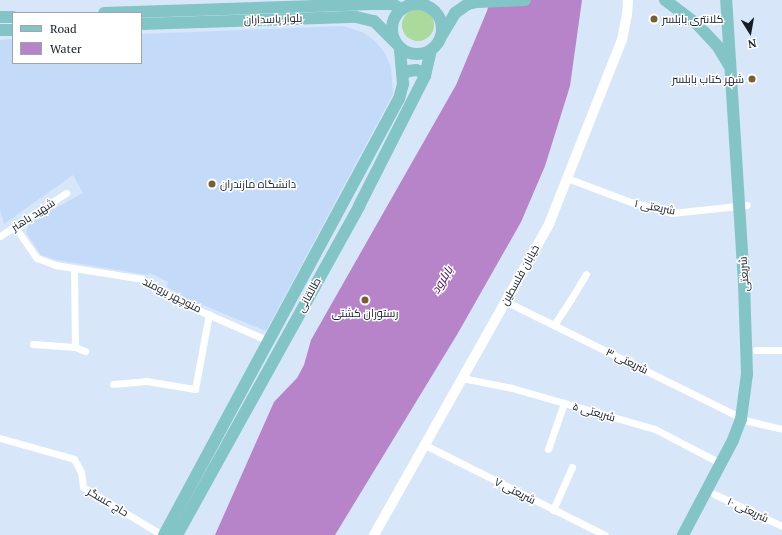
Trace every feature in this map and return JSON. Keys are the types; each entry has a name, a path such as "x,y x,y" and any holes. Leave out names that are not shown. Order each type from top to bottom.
{"main road":[{"path":"442,36 440,18 433,10 417,4 396,15 392,26 392,34 398,45 415,54 431,51 437,45 455,13 468,4 476,2 525,0"},
{"name":"خیابان فلسطین","path":"374,535 549,224 622,40 627,15 628,0"},
{"path":"660,0 670,0"},
{"path":"665,0 696,23 718,47 730,68"},
{"name":"شریعتی","path":"692,535 740,443 756,374 756,350 730,68 726,0"},
{"name":"شریعتی","path":"684,535 720,463 745,420 748,350 734,0"},
{"name":"بلوار پاسداران","path":"119,12 277,3 417,4"},
{"path":"0,17 12,17"},
{"name":"بلوار پاسداران","path":"142,24 356,17 374,21 398,45"},
{"path":"0,30 12,30"},
{"name":"طالقانی","path":"163,535 399,99 403,74 398,45"},
{"name":"طالقانی","path":"177,535 359,206 425,76 431,51"},
{"path":"403,74 416,70 423,72 425,76"}],"street":[{"name":"شریعتی ۱","path":"567,178 631,202 672,213 743,206"},
{"name":"شهید باهنر","path":"0,236 66,194"},
{"name":"منوچهر برومند","path":"15,227 37,258 55,265 142,279 182,303 269,341"},
{"path":"74,268 75,347"},
{"path":"554,325 586,274"},
{"name":"شریعتی ۳","path":"505,301 745,420 782,429"},
{"path":"113,384 146,381 194,389 209,314"},
{"path":"33,344 75,347 85,351"},
{"path":"756,350 782,350"},
{"name":"شریعتی ۵","path":"462,378 512,388 655,429 720,463"},
{"path":"548,448 564,403"},
{"name":"حاج عسگر","path":"0,438 74,459 81,472 83,487 163,535"},
{"name":"شریعتی ۷","path":"425,446 605,535"},
{"path":"553,510 572,467"},
{"name":"شریعتی ۱۰","path":"714,494 782,526"}],"shaded area":[{"name":"دانشگاه مازندران","path":"344,26 364,33 375,41 385,53 391,68 393,94 266,331 186,298 167,287 168,282 150,273 148,275 57,260 41,255 27,234 29,224 83,193 73,175 4,224 0,210 0,40 12,39 12,64 142,64 142,34"}],"green space":[{"path":"421,9 427,11 432,16 434,25 432,34 427,39 415,41 409,39 404,34 402,22 404,16 409,11"}],"water":[{"name":"بابلرود","path":"490,0 582,0 570,86 545,166 521,222 458,333 335,535 215,535 274,402 297,378 304,365 311,340 456,85 487,11"}],"place":[{"name":"کلانتری بابلسر","path":"654,19"},
{"name":"شهر کتاب بابلسر","path":"752,79"},
{"name":"دانشگاه مازندران","path":"212,184"},
{"name":"رستوران کشتی","path":"365,300"}]}
